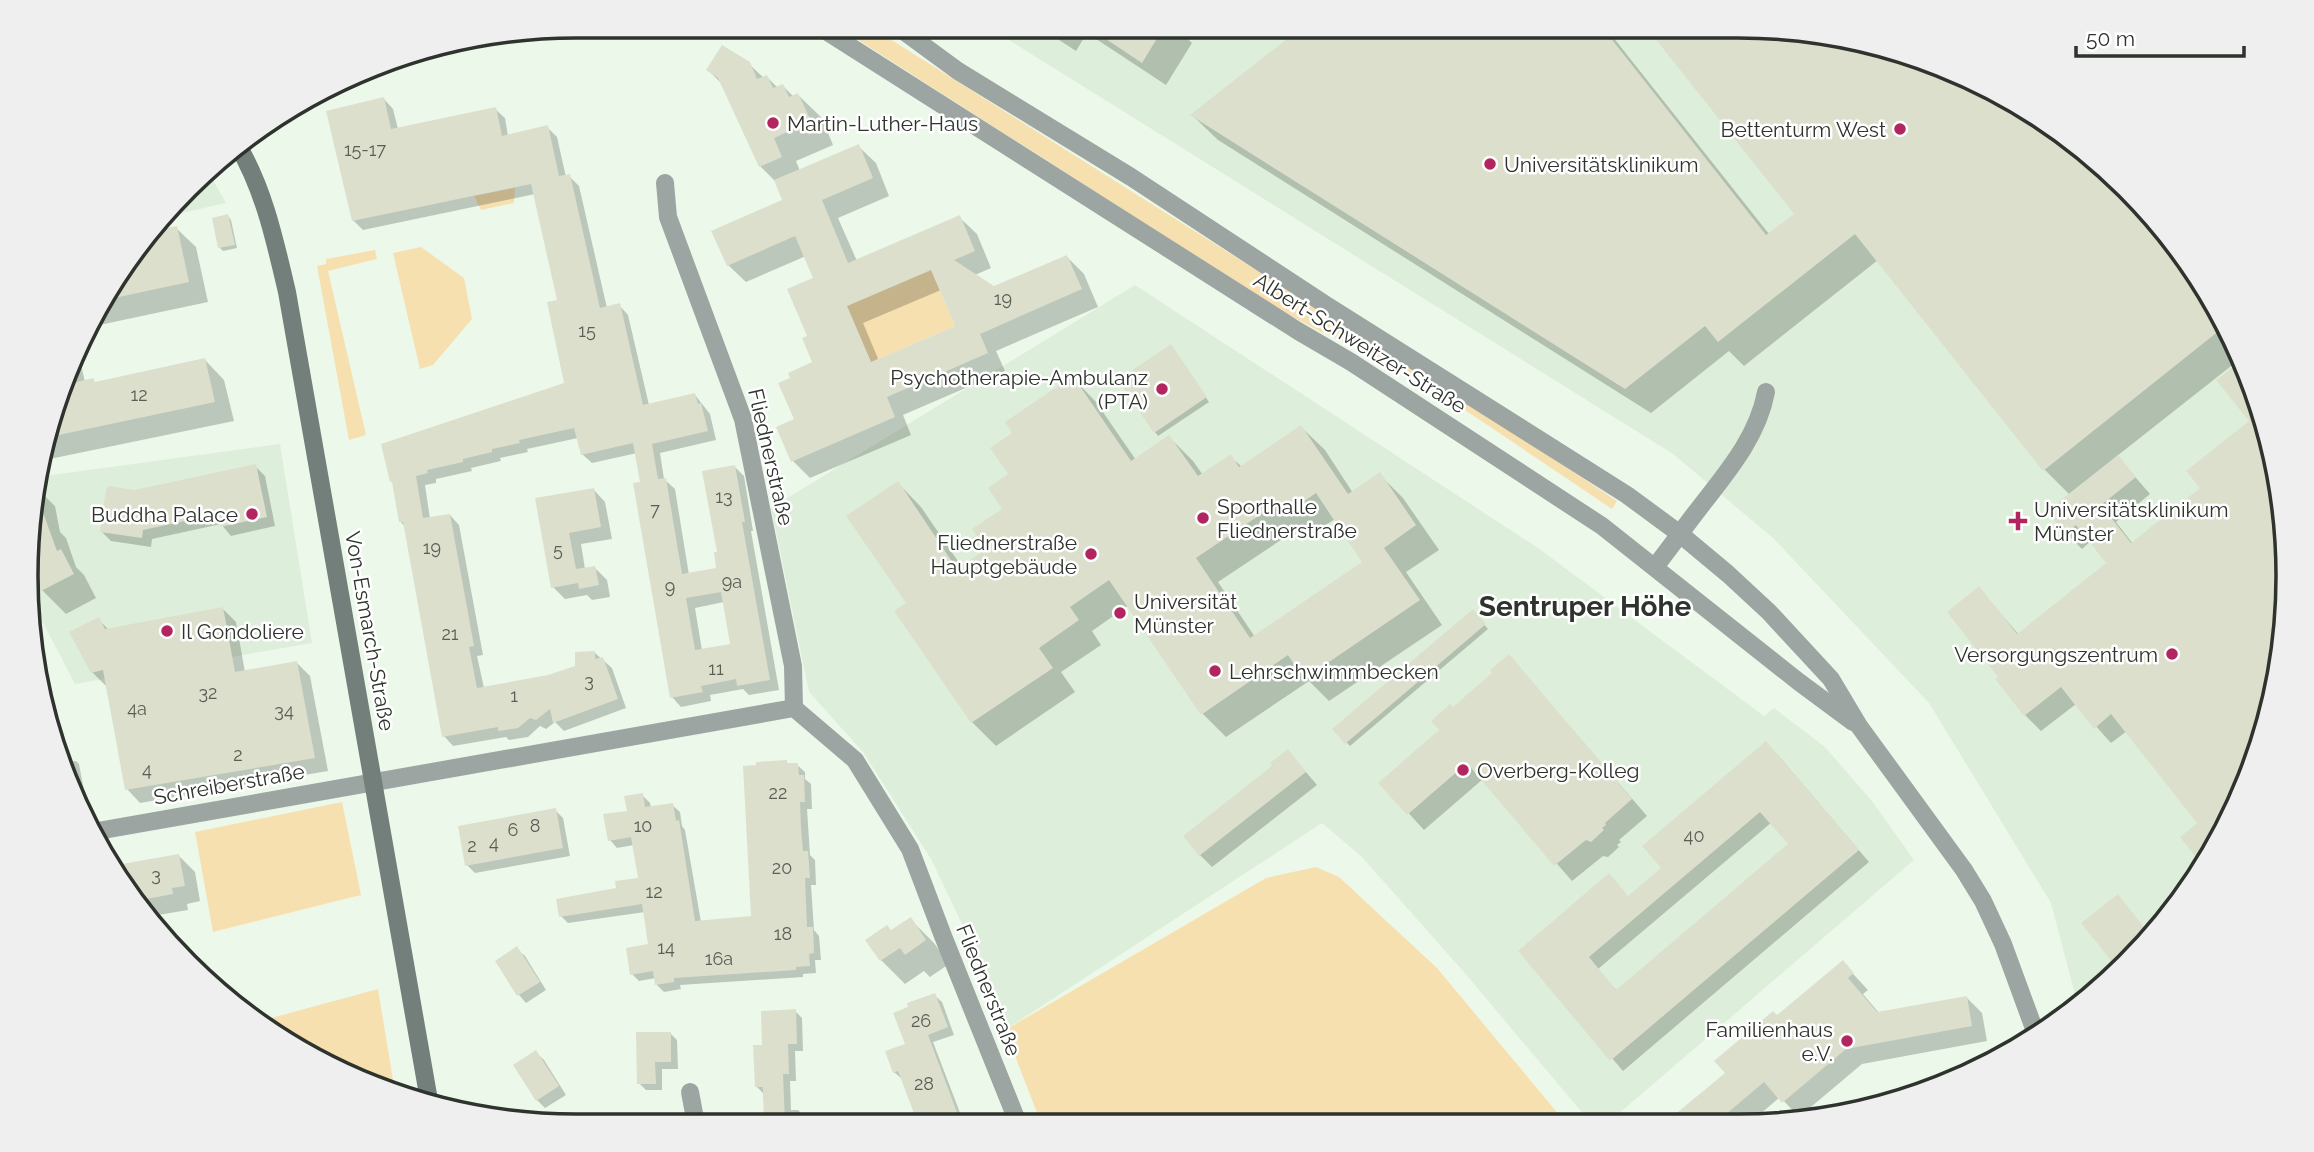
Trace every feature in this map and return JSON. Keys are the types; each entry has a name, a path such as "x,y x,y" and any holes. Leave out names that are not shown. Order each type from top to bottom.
{"main road":[{"name":"Von-Esmarch-Straße","path":"250,149 252,168 287,292 428,1092"},
{"name":"Von-Esmarch-Straße","path":"244,154 252,168"}],"street":[{"name":"Albert-Schweitzer-Straße","path":"837,38 1297,331 1351,362 1602,526 1799,682 1859,726"},
{"name":"Albert-Schweitzer-Straße","path":"913,38 958,71 1131,177 1326,305 1628,495 1728,574 1795,638 1831,679 1859,726 1912,795 1964,870 1983,901 2033,1025"},
{"name":"Fliednerstraße","path":"665,183 668,217 743,419 793,666 794,708 855,760 910,849 1014,1114"},
{"path":"1655,567 1755,431 1766,392"},
{"path":"373,782 794,708"},
{"name":"Schreiberstraße","path":"103,830 373,782"},
{"path":"690,1092 694,1114"}],"shaded area":[{"path":"855,38 888,38 1518,435 1617,501 1612,509 1404,369 1319,331 1282,311"},
{"name":"Universitätsklinikum Münster","path":"1006,38 1738,38 1808,43 1877,57 1944,79 2037,129 2092,172 2142,222 2185,277 2235,370 2247,403 2265,471 2271,506 2276,576 2271,646 2257,715 2235,782 2220,814 2185,875 2164,903 2118,956 2075,994 2051,903 1929,703 1773,538 1673,454"},
{"path":"213,180 226,203 180,213"},
{"path":"515,188 514,203 481,210 474,196"},
{"path":"421,247 464,278 472,319 433,365 420,369 393,253"},
{"path":"375,250 377,259 328,271 366,435 349,440 317,266 326,264 326,259"},
{"path":"931,270 955,326 871,362 847,306"},
{"path":"1135,285 1538,548 1764,716 1774,708 1825,747 1872,801 1914,860 1618,1114 1583,1114 1463,971 1361,856 1322,823 1005,1030 973,947 931,859 863,752 809,692 771,508"},
{"path":"280,444 312,643 75,684 41,618 38,576 43,506 48,475"},
{"path":"342,802 361,895 213,932 195,832"},
{"path":"1316,867 1339,877 1437,968 1558,1114 1038,1114 1005,1030 1266,878"},
{"path":"378,989 393,1081 338,1058 271,1018"}],"building":[{"path":"1104,38 1157,38 1142,63"},
{"path":"1288,38 1611,38 1766,235 1794,214 1655,38 1773,40 1843,49 1911,67 1944,79 2007,111 2065,150 2118,196 2142,222 2185,277 2217,332 2043,471 1855,234 1718,342 1705,326 1625,389 1190,115"},
{"name":"Martin-Luther-Haus","path":"722,45 750,62 757,79 767,75 773,88 783,84 789,97 798,93 811,121 774,138 782,157 759,167 718,78 706,70"},
{"path":"384,97 391,129 496,107 502,136 548,125 559,176 570,174 600,308 620,303 643,405 695,393 698,404 701,403 708,431 652,444 658,479 666,478 682,574 716,568 714,552 717,552 702,471 735,465 745,522 742,522 770,680 737,686 736,679 701,686 703,692 670,698 633,483 640,482 633,443 581,455 574,428 519,440 520,443 492,449 492,452 427,470 428,473 416,476 423,518 450,514 474,646 469,647 477,688 548,675 575,666 575,652 595,651 595,659 603,657 618,699 553,723 550,709 536,720 530,718 518,728 498,731 498,727 442,737 403,522 399,522 392,482 381,444 564,383 547,302 557,300 531,184 352,221 326,111","holes":["721,592 730,644 695,650 686,598"]},
{"path":"859,144 873,178 822,200 848,263 960,215 975,251 954,260 994,286 1067,255 1082,289 980,334 988,353 887,397 895,417 791,462 776,427 794,419 778,383 790,378 788,373 812,362 802,338 807,336 787,289 813,278 795,236 727,266 711,231 782,200 774,180","holes":["931,270 955,326 871,362 847,306"]},
{"path":"228,214 235,245 218,248 212,218"},
{"path":"177,226 189,282 117,297 129,277 167,228"},
{"name":"Psychotherapie-Ambulanz (PTA)","path":"1171,344 1207,397 1154,433 1118,380"},
{"path":"205,358 215,402 58,435 74,383 93,378 95,382"},
{"name":"Versorgungszentrum","path":"2233,367 2247,403 2271,506 2276,576 2271,646 2257,715 2235,782 2196,857 2180,837 2197,823 2111,714 2094,729 2061,687 2024,716 1995,679 1998,677 1947,612 1979,586 2017,634 2106,563 2076,525 2065,534 2047,511 2118,455 2136,477 2101,505 2131,543 2200,488 2186,471 2249,421 2216,380"},
{"name":"Fliednerstraße Hauptgebäude","path":"1073,376 1131,461 1169,435 1198,476 1231,454 1239,467 1301,425 1348,494 1380,472 1416,525 1384,548 1420,600 1304,679 1288,655 1201,715 1109,580 1070,607 1079,620 1039,648 1053,668 971,723 894,611 906,603 846,516 898,481 957,569 986,549 972,529 1002,509 988,488 1008,474 990,448 1012,433 1005,422","holes":["1316,493 1362,562 1250,638 1196,558 1279,502 1287,513"]},
{"path":"256,464 267,517 220,527 217,514 143,530 142,538 100,532 106,489 109,486 134,490"},
{"path":"594,488 601,527 569,533 576,569 595,566 599,585 579,589 578,583 551,588 535,498"},
{"path":"43,511 57,551 61,549 74,574 41,591 38,576"},
{"path":"223,607 235,672 297,661 315,758 125,790 103,670 91,673 69,632 99,617 105,629"},
{"path":"1473,609 1486,624 1345,744 1332,729"},
{"path":"1509,654 1632,799 1605,823 1602,828 1604,830 1591,842 1586,840 1554,866 1467,763 1407,815 1378,783 1439,730 1431,721 1450,704 1453,707 1492,673 1490,670"},
{"path":"1766,741 1859,850 1610,1061 1518,951 1609,873 1628,896 1661,868 1642,846","holes":["1760,812 1788,844 1616,990 1589,957"]},
{"path":"1288,749 1306,772 1199,856 1183,836 1272,766 1270,763"},
{"path":"787,760 787,763 798,763 799,775 804,775 805,802 800,802 803,851 808,851 810,878 805,878 807,927 813,927 814,953 809,954 810,966 796,967 796,970 674,978 674,982 655,985 653,971 630,975 626,948 648,944 642,904 559,917 556,899 616,888 615,881 638,878 631,837 608,841 603,814 627,811 624,796 643,793 645,807 673,803 676,821 679,820 695,921 751,916 743,766 756,765 756,762"},
{"path":"556,808 563,848 465,866 458,826"},
{"path":"179,854 185,886 172,888 173,894 147,899 122,864"},
{"path":"2118,894 2144,927 2112,962 2081,923"},
{"path":"911,917 926,940 905,955 900,948 880,961 865,940 887,925 891,930"},
{"path":"517,946 540,982 517,996 495,961"},
{"name":"Familienhaus e.V.","path":"1843,960 1854,973 1848,978 1877,1012 1967,996 1972,1026 1846,1049 1782,1103 1764,1082 1726,1114 1675,1114 1725,1073 1714,1061 1773,1011 1777,1015"},
{"path":"935,993 948,1027 928,1035 958,1114 914,1114 898,1071 893,1073 885,1051 905,1044 893,1013 908,1007 907,1003"},
{"path":"796,1009 797,1044 788,1044 789,1074 783,1074 785,1114 764,1114 763,1087 755,1087 753,1045 762,1045 761,1011"},
{"path":"636,1032 671,1032 671,1062 655,1062 656,1084 637,1084"},
{"path":"536,1050 559,1086 536,1101 513,1065"}],"place":[{"name":"Martin-Luther-Haus","path":"773,123"},
{"name":"Bettenturm West","path":"1900,129"},
{"name":"Universitätsklinikum","path":"1490,164"},
{"name":"Psychotherapie-Ambulanz (PTA)","path":"1162,389"},
{"name":"Buddha Palace","path":"252,514"},
{"name":"Sporthalle Fliednerstraße","path":"1203,518"},
{"name":"Universitätsklinikum Münster","path":"2018,521"},
{"name":"Fliednerstraße Hauptgebäude","path":"1091,554"},
{"name":"Universität Münster","path":"1120,613"},
{"name":"Il Gondoliere","path":"167,631"},
{"name":"Versorgungszentrum","path":"2172,654"},
{"name":"Lehrschwimmbecken","path":"1215,671"},
{"name":"Overberg-Kolleg","path":"1463,770"},
{"name":"Familienhaus e.V.","path":"1847,1041"}],"district":[{"name":"Sentruper Höhe","path":"1585,606"}]}
